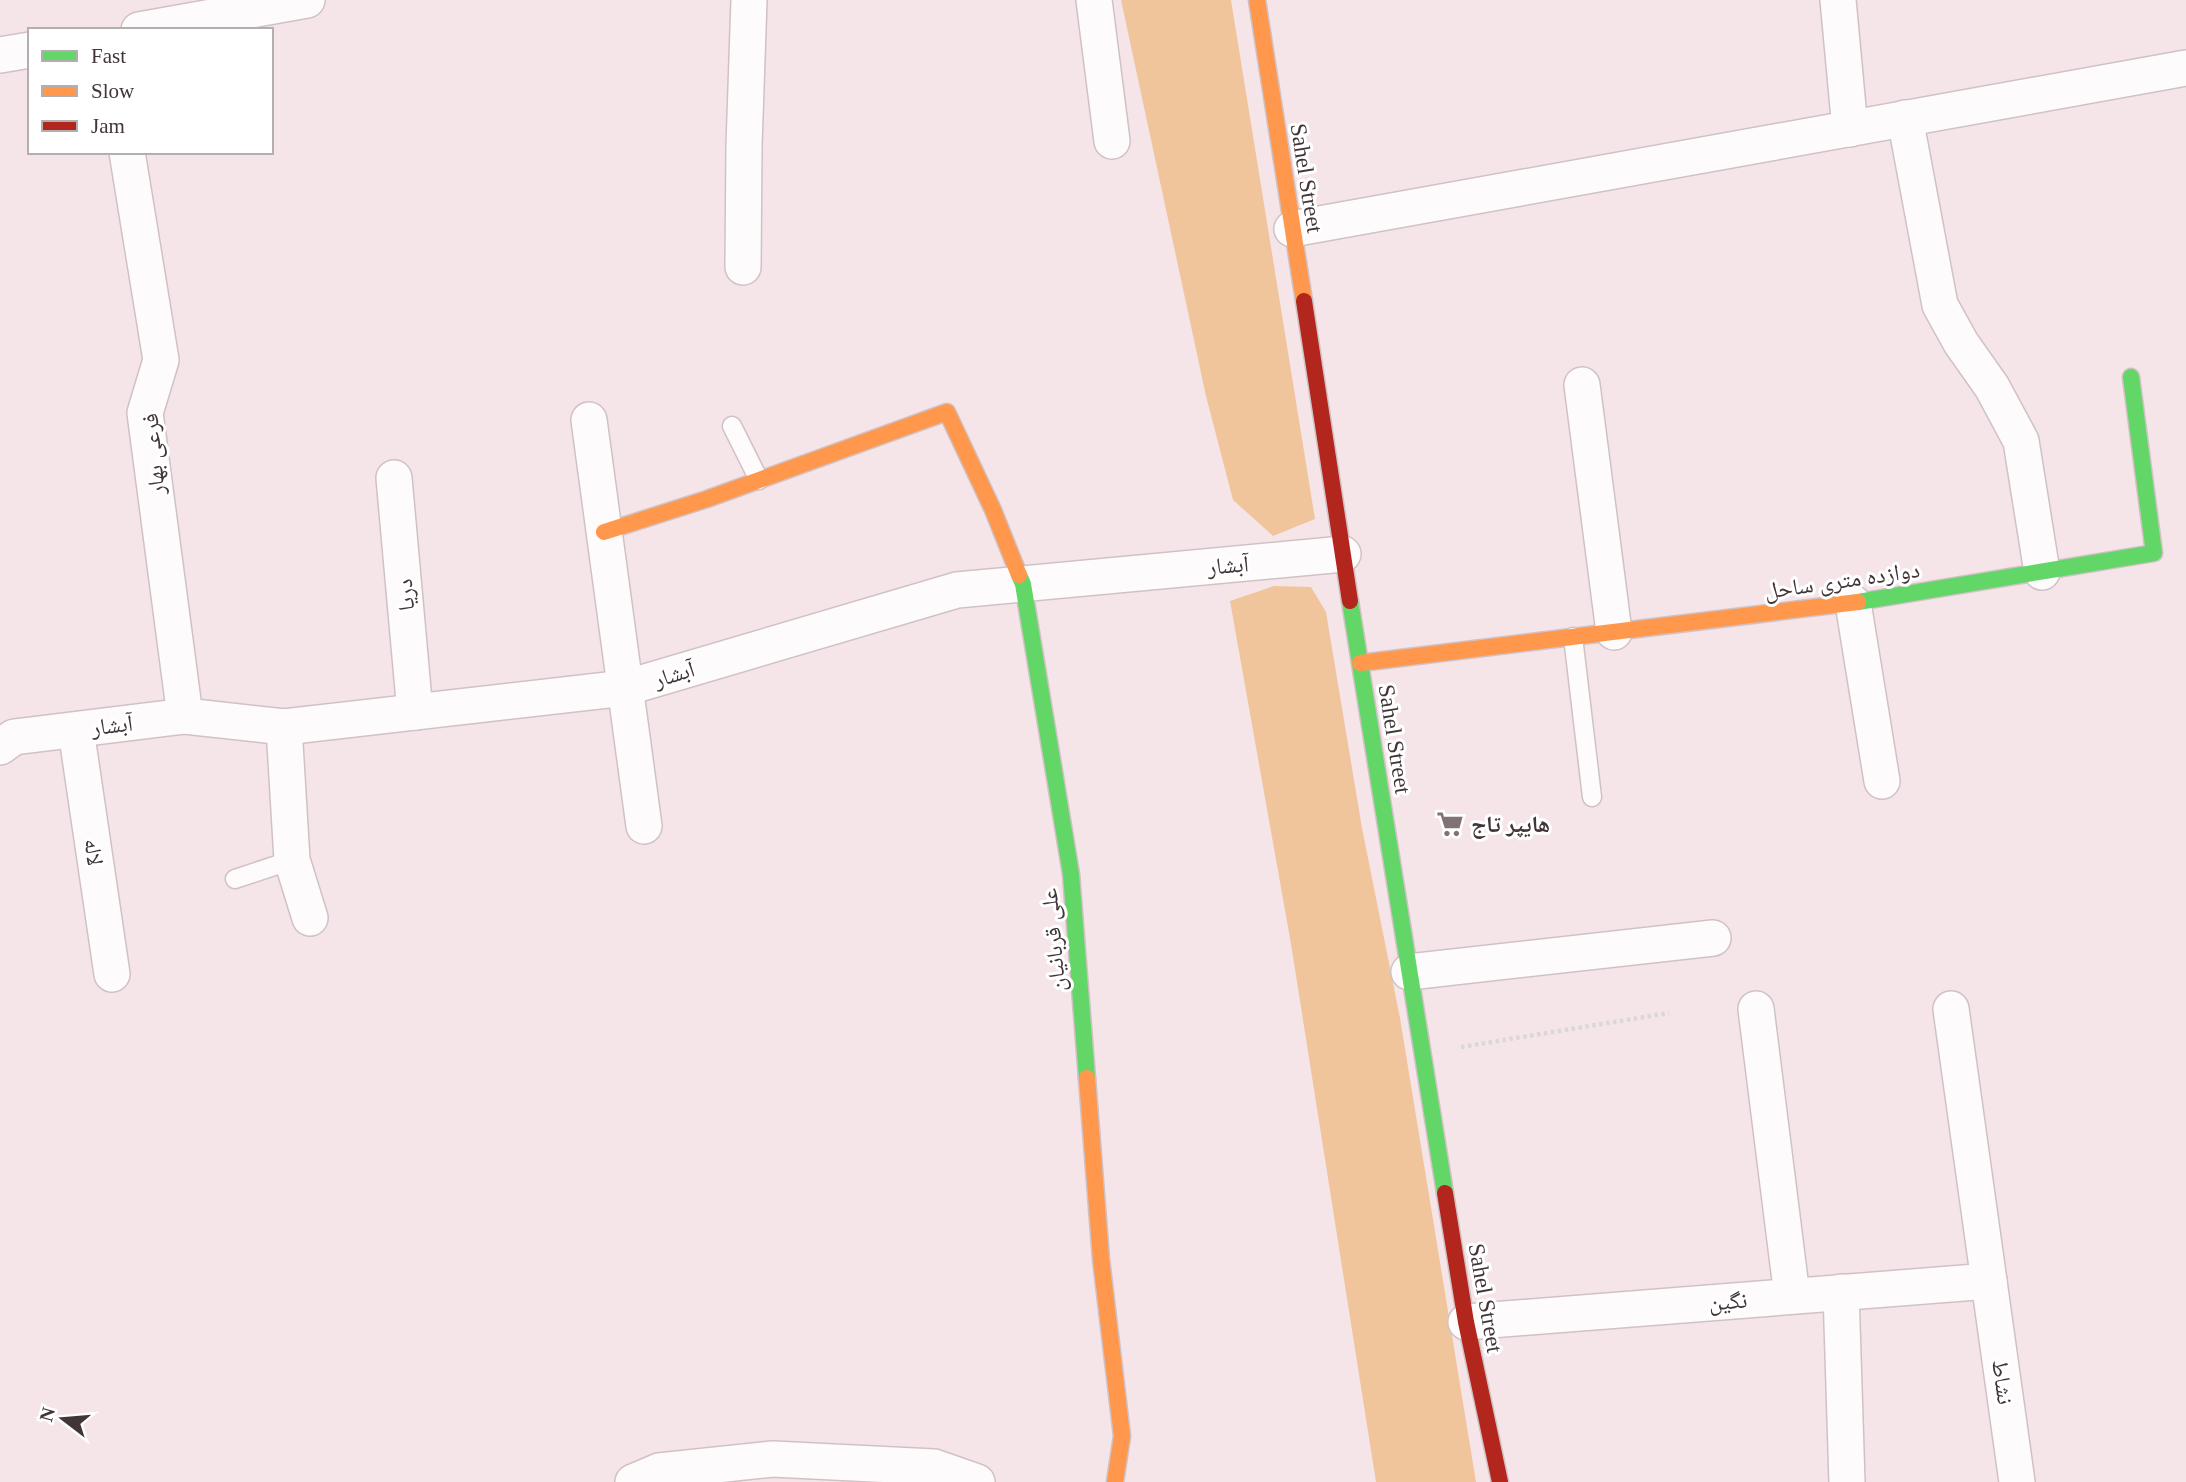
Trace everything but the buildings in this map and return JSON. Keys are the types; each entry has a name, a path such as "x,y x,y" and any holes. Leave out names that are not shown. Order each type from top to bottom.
{"street":[{"path":"150,28 307,0"},
{"path":"743,267 748,0"},
{"path":"1094,0 1112,141"},
{"name":"Sahel Street","path":"1257,0 1422,1054 1466,1322 1500,1482"},
{"path":"1838,0 1850,129"},
{"path":"0,55 28,50"},
{"path":"1292,229 2186,68"},
{"path":"1906,118 1940,305 1992,387 2021,440 2042,572"},
{"name":"فرعی بهار","path":"128,154 160,360 145,414 185,716"},
{"name":"دوازده متری ساحل","path":"1360,663 1853,603 2154,553 2132,377"},
{"path":"1582,385 1614,632"},
{"name":"علی قربانیان","path":"759,480 947,412 993,510 1023,584 1070,874 1101,1259 1122,1436 1115,1482"},
{"path":"589,420 644,826"},
{"name":"دریا","path":"394,478 415,712"},
{"path":"604,532 759,480"},
{"name":"آبشار","path":"0,747 14,737 185,716 284,727 625,688 957,590 1343,554"},
{"path":"1853,603 1882,781"},
{"path":"284,727 292,860 310,918"},
{"name":"لاله","path":"76,730 112,974"},
{"path":"1409,972 1713,938"},
{"path":"1756,1009 1792,1296"},
{"name":"نشاط","path":"1951,1009 2017,1482"},
{"name":"نگین","path":"1466,1322 1989,1281"},
{"path":"1841,1292 1847,1482"},
{"path":"633,1482 659,1471 773,1459 934,1467 977,1482"}],"lane":[{"path":"732,426 759,480"},
{"path":"1573,637 1592,797"},
{"path":"235,879 292,860"}],"path":[{"path":"1422,1054 1669,1013"}],"shaded area":[{"path":"1121,0 1231,0 1315,519 1273,536 1233,500 1206,396"},
{"path":"1274,586 1311,587 1326,612 1362,828 1400,1018 1476,1482 1376,1482 1291,944 1230,601"}],"traffic: fast":[{"path":"1858,602 2154,553 2131,377"},
{"path":"1019,575 1023,584 1071,874 1087,1078"},
{"path":"1350,601 1445,1193"}],"traffic: slow":[{"path":"1257,0 1304,301"},
{"path":"604,532 707,499 947,412 993,510 1019,575"},
{"path":"1360,663 1858,602"},
{"path":"1087,1078 1101,1259 1122,1436 1115,1482"}],"traffic: jam":[{"path":"1304,301 1350,601"},
{"path":"1445,1193 1466,1322 1500,1482"}],"place":[{"name":"هایپر تاج","path":"1450,824"}]}
